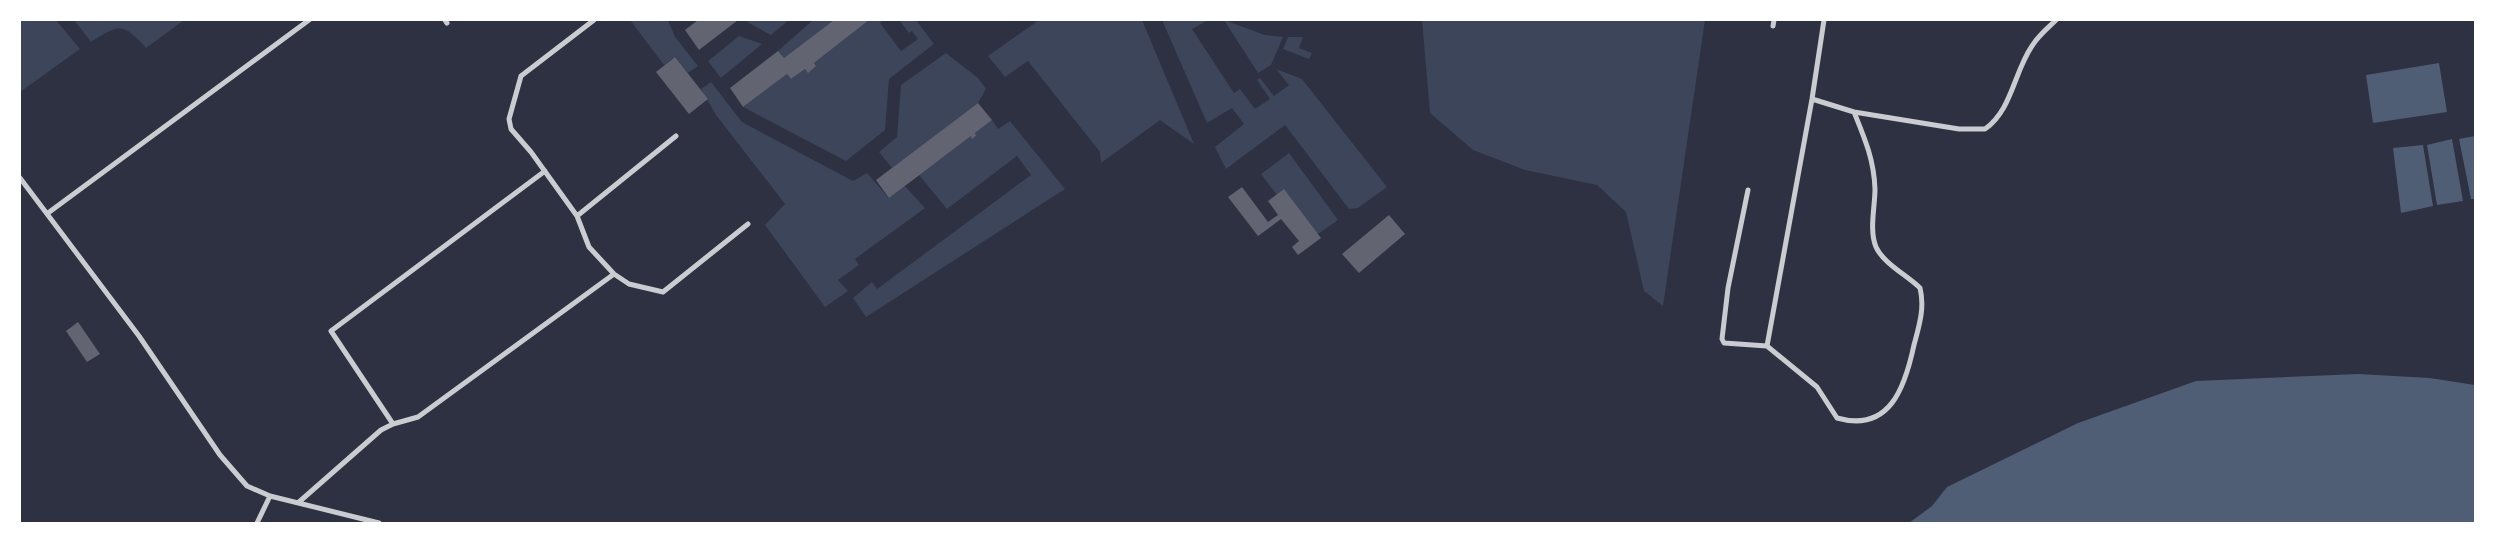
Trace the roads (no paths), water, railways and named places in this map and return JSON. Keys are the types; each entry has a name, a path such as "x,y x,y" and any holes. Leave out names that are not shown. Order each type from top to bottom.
{"street":[{"path":"48,213 309,20"},
{"path":"594,20 521,76 509,118 511,129 578,216 589,247 614,274 628,284 663,292 748,224"},
{"path":"1767,346 1812,99 1824,20"},
{"path":"1812,99 1854,112 1959,129 1985,129 2002,114 2018,72 2032,45 2056,20"},
{"path":"1748,190 1728,288 1722,339 1724,343 1729,345 1767,346 1817,387 1837,418 1863,422 1879,416 1892,404 1907,378 1921,318 1923,299 1920,288 1901,274 1876,248 1874,234 1875,190 1872,157 1854,112"},
{"path":"578,216 676,136"},
{"path":"393,424 331,331 544,171"},
{"path":"20,178 139,336 220,456 247,486 270,496 379,523"},
{"path":"299,502 381,430 393,424 418,417 614,274"},
{"path":"257,523 270,496"}]}
